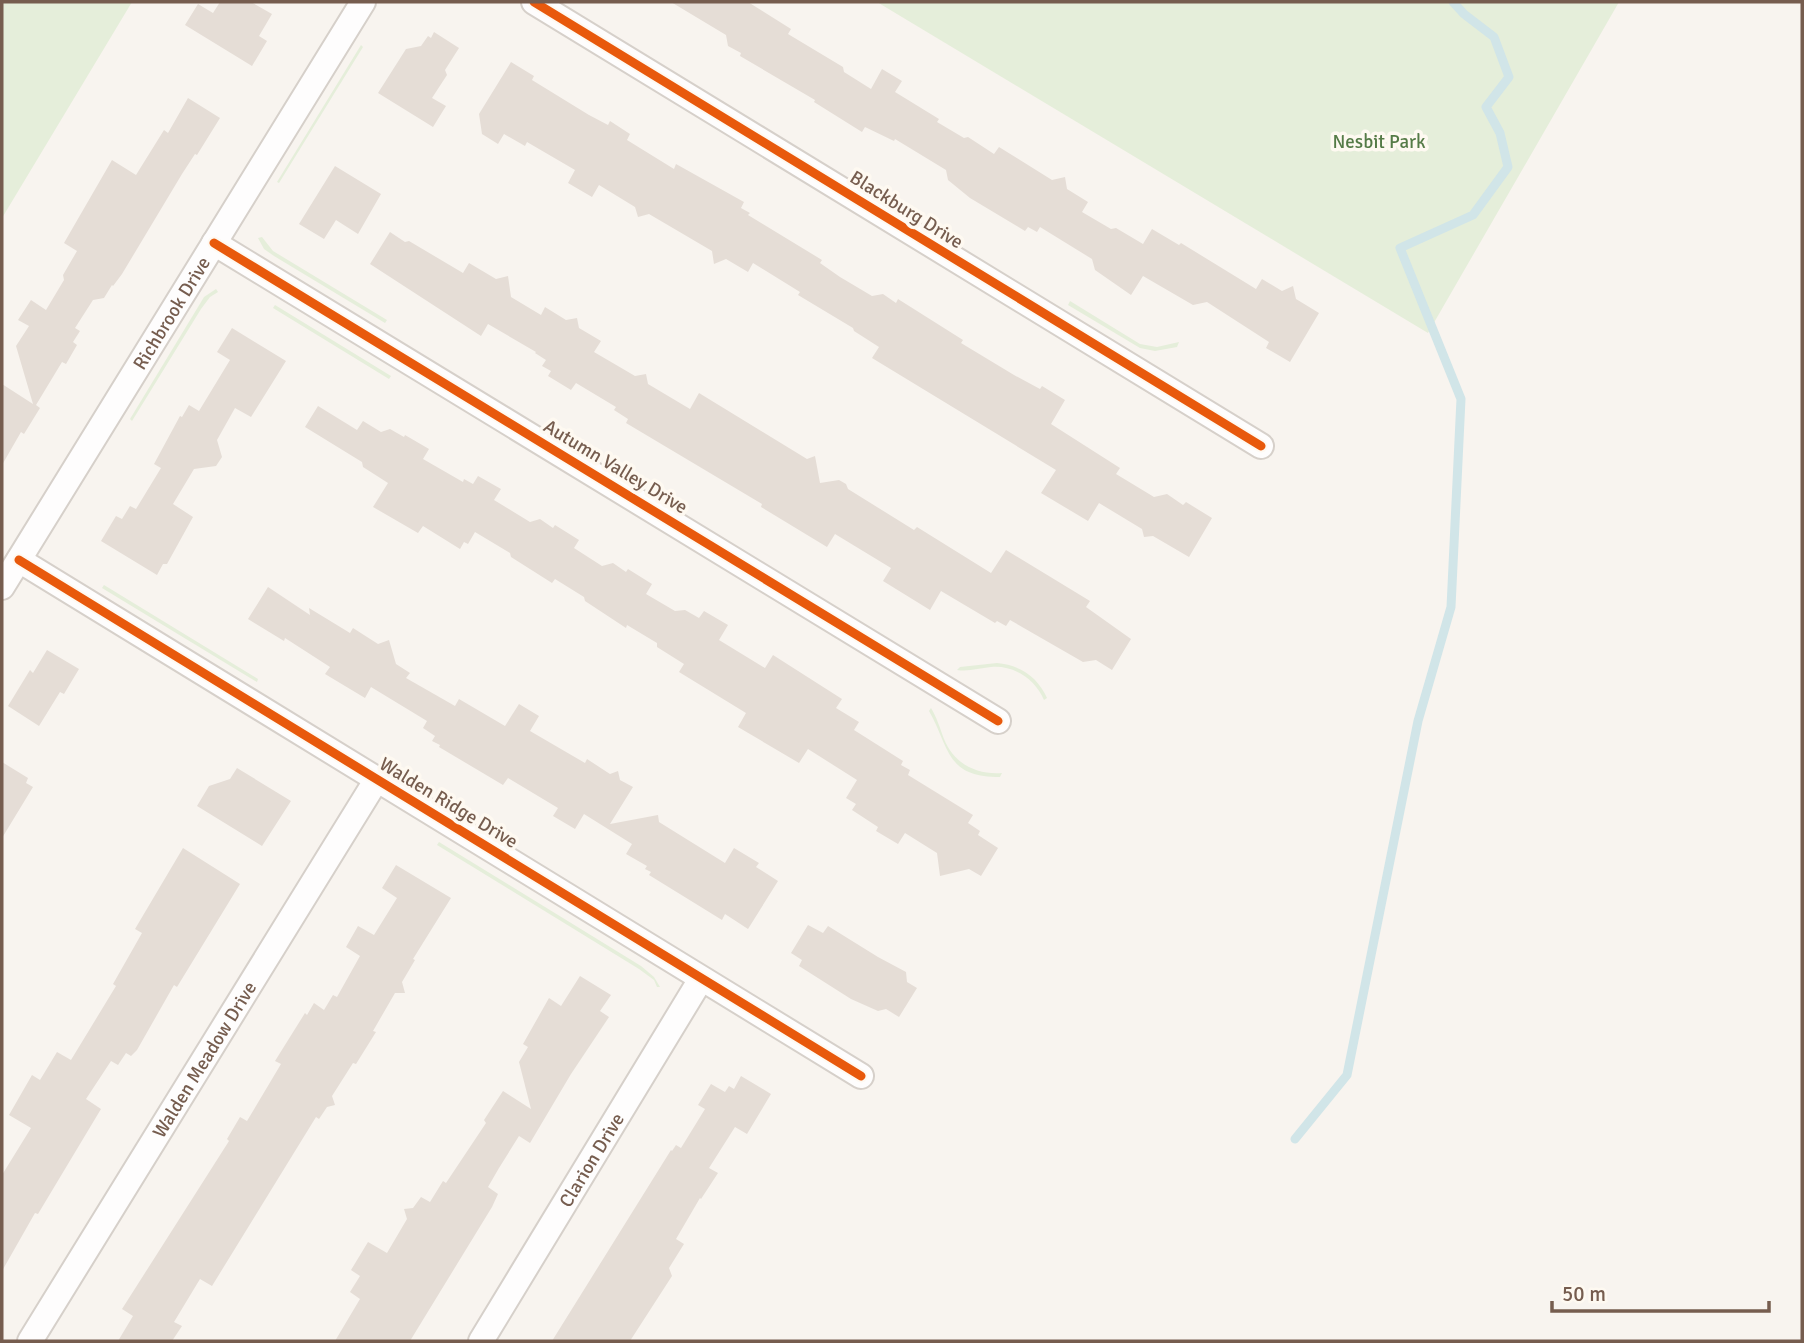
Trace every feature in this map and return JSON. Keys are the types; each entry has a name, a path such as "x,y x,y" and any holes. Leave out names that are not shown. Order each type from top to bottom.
{"street":[{"name":"Richbrook Drive","path":"2,587 363,2"},
{"name":"Blackburg Drive","path":"534,2 1261,446"},
{"name":"Autumn Valley Drive","path":"214,243 998,720"},
{"name":"Walden Ridge Drive","path":"19,560 861,1076"},
{"name":"Walden Meadow Drive","path":"30,1341 377,779"},
{"name":"Clarion Drive","path":"481,1341 701,979"}],"green space":[{"path":"2,2 132,2 2,218"},
{"name":"Nesbit Park","path":"877,2 1619,2 1428,333"},
{"path":"361,45 363,47 279,183 277,182"},
{"path":"262,237 273,251 387,320 385,323 274,256 264,249 258,238"},
{"path":"216,289 218,292 210,297 201,309 132,421 130,419 204,297"},
{"path":"1070,301 1140,344 1157,347 1179,342 1177,347 1155,351 1140,348 1068,305"},
{"path":"275,305 391,376 389,379 273,308"},
{"path":"104,585 258,679 257,682 102,588"},
{"path":"997,663 1013,666 1027,673 1039,684 1047,698 1044,700 1035,686 1023,675 1008,668 957,670 960,667"},
{"path":"931,708 948,748 960,761 975,770 1002,773 1000,777 982,776 959,766 946,748 929,711"},
{"path":"439,842 641,966 654,977 660,987 639,969 437,845"}],"building":[{"path":"220,2 251,2 272,14 259,36 267,41 252,66 185,25 198,4 213,13"},
{"path":"671,2 748,2 791,29 788,34 843,67 844,72 871,89 882,69 902,81 895,92 964,138 968,137 994,154 999,147 1052,180 1065,177 1067,189 1088,202 1082,212 1111,229 1116,228 1143,244 1152,229 1179,245 1181,243 1256,289 1262,279 1282,291 1293,286 1296,299 1319,313 1290,362 1266,348 1269,342 1207,302 1193,305 1143,276 1131,295 1095,270 1092,259 1040,227 1037,232 1028,227 1025,231 970,198 948,180 946,170 895,139 894,141 865,127 862,132 814,102 815,100 740,56 741,53 728,46 726,35"},
{"path":"434,32 459,48 445,70 447,75 432,98 446,106 433,127 378,93 406,49 421,46"},
{"path":"511,62 534,76 532,80 589,115 608,125 610,121 630,134 627,140 674,169 676,164 744,202 741,208 750,213 748,215 822,260 820,263 840,277 872,296 883,294 896,303 898,299 963,340 961,343 1014,375 1040,389 1042,386 1065,400 1051,424 1120,468 1116,474 1154,497 1167,494 1183,505 1186,502 1212,518 1189,557 1153,536 1144,537 1142,529 1099,503 1088,521 1041,493 1056,470 872,358 879,347 753,263 748,272 726,259 714,264 712,251 649,214 638,217 635,207 599,185 592,197 568,183 575,170 527,142 525,146 504,134 498,144 482,134 479,114"},
{"path":"188,98 220,118 182,174 122,274 104,298 93,300 75,328 80,331 73,342 77,345 66,364 62,362 36,405 40,408 24,434 21,432 2,465 2,384 33,404 16,346 29,326 18,320 31,300 46,310 64,280 63,275 77,251 64,243 112,160 136,175 164,130 168,133"},
{"path":"335,166 381,194 358,234 336,220 324,239 299,224"},
{"path":"390,232 463,273 469,263 496,279 508,276 511,297 541,315 545,307 566,320 577,318 579,328 601,341 594,352 635,376 646,374 648,384 690,409 699,393 807,459 815,456 820,483 839,480 846,484 848,489 914,530 917,527 991,573 1006,550 1090,601 1086,607 1131,639 1112,670 1096,660 1083,662 1010,620 1006,626 997,621 995,623 941,591 930,610 883,581 891,568 835,534 827,547 761,507 762,504 626,423 628,419 614,410 616,407 576,383 571,390 548,376 551,371 542,366 546,360 536,352 488,324 481,336 370,264"},
{"path":"232,328 286,361 251,417 235,408 217,440 222,457 216,466 194,469 173,504 193,517 167,564 163,564 157,575 101,541 116,516 122,519 130,506 136,509 161,468 154,464 180,416 182,417 189,405 199,411 230,360 217,352"},
{"path":"318,406 357,430 363,421 381,432 390,429 404,437 405,435 429,449 423,459 463,482 464,479 473,484 478,476 501,489 494,500 530,522 540,519 553,528 555,525 579,540 574,548 602,566 613,563 652,584 646,594 675,611 685,610 699,618 704,611 728,625 719,640 765,668 773,655 842,699 836,708 859,722 854,730 903,761 901,765 910,770 908,775 973,815 968,823 980,831 978,835 998,848 981,876 969,869 940,876 937,853 905,833 898,844 876,831 878,827 852,810 856,804 846,798 857,780 808,749 799,763 738,727 746,713 679,672 684,664 657,647 657,643 627,625 626,628 555,579 552,583 475,532 468,544 464,542 460,549 423,526 418,533 373,507 388,483 363,467 362,462 305,427"},
{"path":"268,587 310,615 309,608 350,633 353,628 378,644 389,640 396,664 410,673 406,678 455,706 459,699 505,726 519,704 539,716 530,731 585,763 587,759 610,774 618,771 620,780 633,787 610,824 658,815 659,822 725,863 734,848 759,863 756,867 778,881 748,929 725,914 722,920 649,875 651,872 645,869 647,866 626,854 632,844 584,814 575,829 553,816 558,808 508,778 503,785 439,747 440,745 432,741 435,736 423,728 427,721 371,687 365,698 325,674 330,667 285,638 284,641 248,619"},
{"path":"47,650 79,669 64,694 60,692 39,726 8,706 30,670 33,673"},
{"path":"2,762 28,778 26,783 33,787 2,838"},
{"path":"237,768 291,801 262,846 197,806 209,786 230,779"},
{"path":"183,848 240,884 177,987 174,985 137,1050 131,1056 126,1053 118,1065 111,1061 86,1099 101,1109 2,1271 2,1175 31,1128 9,1115 32,1075 40,1080 57,1052 71,1060 116,986 113,984 142,933 135,929"},
{"path":"396,865 451,898 413,959 415,960 402,982 405,993 395,993 373,1031 376,1032 332,1096 335,1105 327,1107 319,1119 316,1117 212,1286 200,1279 174,1322 182,1326 172,1341 118,1341 133,1316 122,1309 229,1141 227,1139 240,1117 247,1121 281,1064 275,1061 305,1013 307,1015 314,1003 324,1010 333,995 337,997 360,956 346,947 358,926 374,935 397,898 382,888"},
{"path":"808,925 823,933 828,926 906,972 907,982 917,988 899,1017 886,1009 878,1011 851,999 799,966 802,960 791,953"},
{"path":"580,976 611,995 600,1011 609,1017 530,1143 519,1136 499,1168 488,1187 498,1194 492,1207 410,1341 335,1341 360,1299 350,1292 360,1276 351,1270 368,1242 387,1253 407,1219 404,1209 413,1208 421,1197 430,1202 443,1181 446,1183 486,1123 484,1120 503,1091 531,1109 519,1062 528,1047 523,1044 549,998 561,1006"},
{"path":"741,1076 771,1094 747,1134 735,1127 709,1168 718,1173 676,1239 684,1244 669,1268 672,1276 630,1341 552,1341 671,1150 676,1145 681,1148 705,1109 698,1105 711,1084 725,1092 729,1086 734,1089"}],"waterway":[{"path":"1295,1139 1347,1075 1418,721 1451,607 1461,399 1400,248 1473,215 1508,167 1500,133 1486,107 1509,77 1494,37 1453,2"}],"cycle path":[{"path":"534,2 1261,446"},
{"path":"214,243 998,721"},
{"path":"19,560 861,1076"}]}
